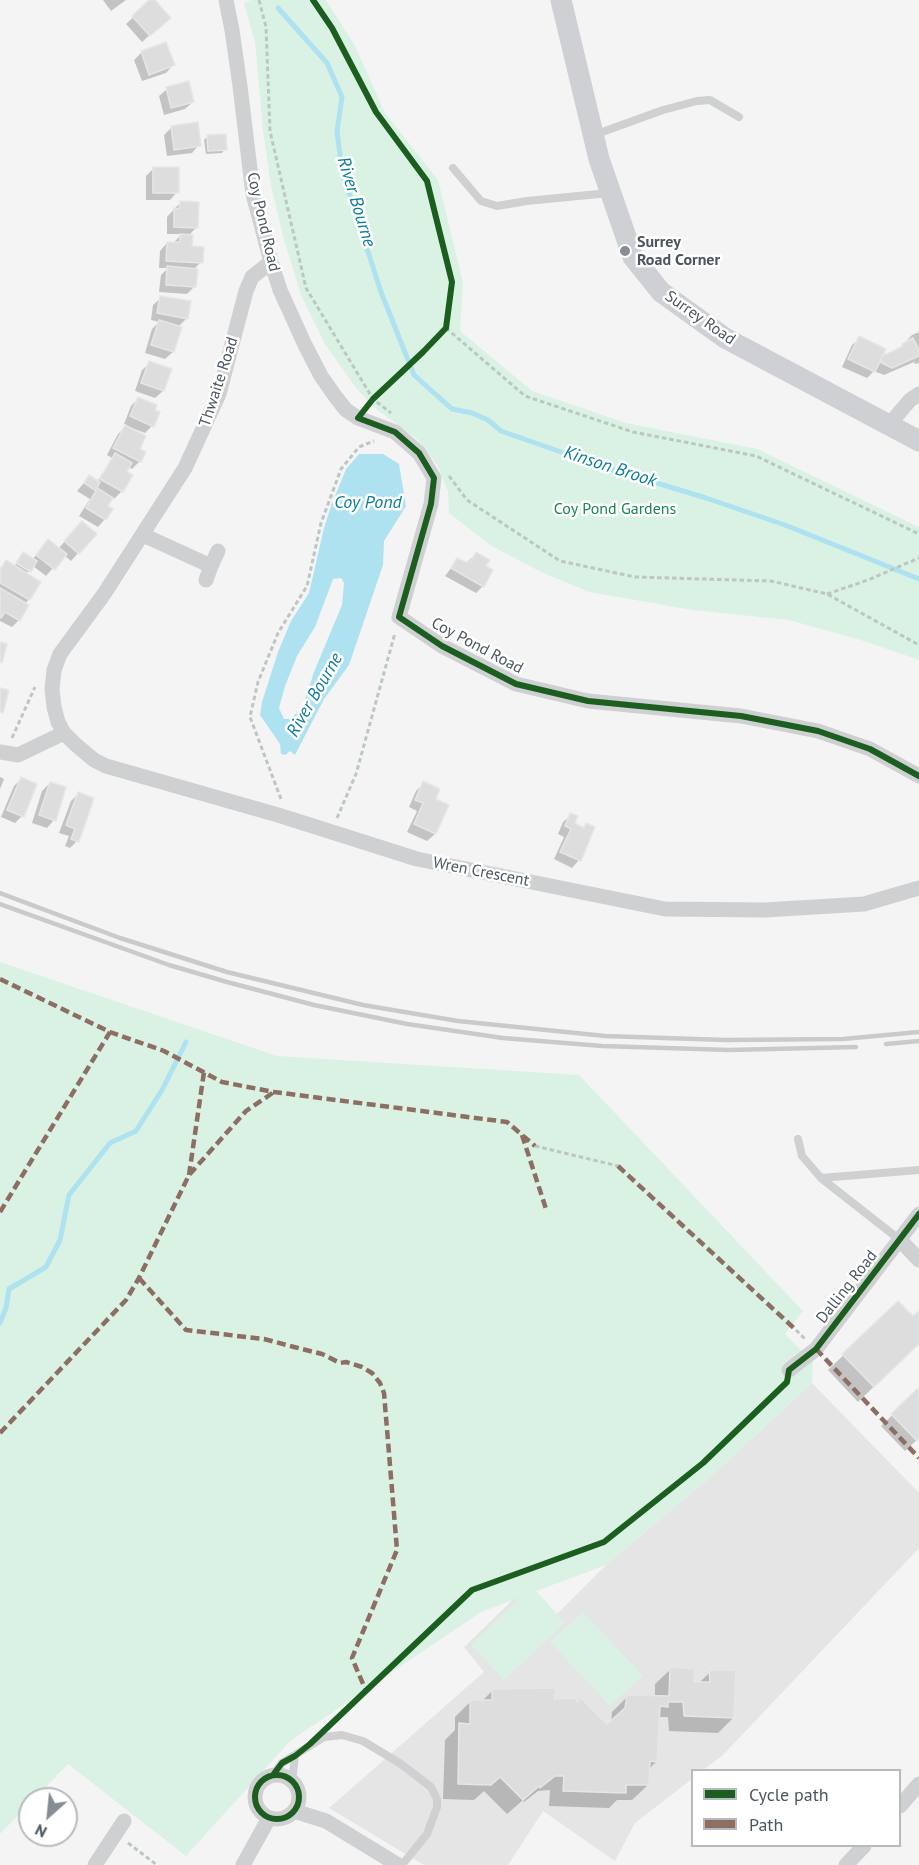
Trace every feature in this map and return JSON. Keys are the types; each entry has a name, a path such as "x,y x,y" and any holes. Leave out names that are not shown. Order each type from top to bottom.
{"street":[{"name":"Coy Pond Road","path":"225,0 232,30 253,194 280,290 321,376 346,410 358,418 397,425 419,453 434,478 431,504 399,616 442,646 516,684 588,701 741,716 818,731 870,749 919,776"},
{"name":"Surrey Road","path":"561,0 609,193 633,257 661,292 725,338 919,441"},
{"name":"Thwaite Road","path":"64,733 58,722 52,689 54,670 60,654 104,594 185,468 219,394 246,291 252,277 271,262"},
{"path":"889,425 910,400 919,394"},
{"path":"143,535 209,573 218,551"},
{"path":"2,753 18,755 64,733"},
{"name":"Wren Crescent","path":"64,733 83,752 106,766 278,815 417,859 665,909 765,910 864,904 919,888"},
{"name":"Dalling Road","path":"789,1370 816,1349 919,1214"},
{"path":"900,1240 919,1260"},
{"path":"273,1775 287,1777 299,1792 298,1805 283,1819 269,1818 258,1809 254,1795 260,1782 273,1775"},
{"path":"901,1805 919,1786"},
{"path":"294,1811 326,1821 400,1865"},
{"path":"243,1865 269,1818"},
{"path":"95,1865 120,1827"},
{"path":"846,1865 862,1847"}],"lane":[{"path":"593,135 663,110 697,101 710,100 740,117"},
{"path":"453,168 481,201 497,206 609,193"},
{"path":"798,1139 802,1156 821,1178 900,1240"},
{"path":"821,1178 919,1170"},
{"path":"273,1775 282,1763 324,1737 342,1736 363,1741 401,1764 431,1787 437,1799 433,1822 427,1834 400,1865"},
{"path":"292,1781 295,1756"}],"path":[{"path":"259,0 266,27 270,131 306,288 373,399 397,425 359,447 341,469 321,523 307,586 278,633 258,682 250,717 283,804"},
{"path":"438,336 446,328 447,316"},
{"path":"446,328 525,396 633,432 756,456 919,534"},
{"path":"373,399 381,391"},
{"path":"447,472 467,500 560,561 635,578 771,581 826,594 919,645"},
{"path":"826,594 868,580 919,558"},
{"path":"331,832 356,774 399,616"},
{"path":"2,753 37,683 54,670"},
{"path":"535,1146 618,1166"},
{"path":"120,1827 157,1865"}],"shaded area":[{"path":"812,1383 919,1493 919,1548 722,1756 704,1769 691,1769 691,1780 635,1823 615,1861 543,1811 508,1865 424,1865 329,1808 484,1672 464,1647 526,1587 555,1616 606,1565 709,1478"}],"green space":[{"name":"Coy Pond Gardens","path":"251,0 326,0 355,46 385,113 438,180 463,283 460,331 532,391 626,423 757,449 919,527 919,660 864,641 789,620 693,610 589,592 541,572 490,545 449,513 448,492 438,466 417,439 375,408 356,388 325,344 301,295 271,186 255,42 244,3"},
{"path":"0,962 277,1056 579,1075 803,1311 785,1334 813,1362 812,1383 709,1478 606,1565 536,1591 565,1623 504,1680 471,1645 521,1597 481,1612 290,1741 186,1856 68,1764 46,1787 18,1787 18,1815 0,1834"},
{"path":"583,1612 643,1676 610,1706 550,1642"}],"water":[{"name":"Coy Pond","path":"359,454 383,454 399,464 406,506 384,541 383,565 349,665 324,699 295,755 290,751 285,755 281,754 280,744 260,715 262,702 291,621 309,593 324,528 346,469","holes":["341,578 344,583 342,605 314,672 303,706 291,719 284,719 279,708 297,656 315,627 333,579"]}],"building":[{"path":"149,0 155,0 171,18 150,36 132,16"},
{"path":"166,42 175,65 149,75 141,51"},
{"path":"189,81 194,102 171,108 166,87"},
{"path":"198,122 201,146 174,150 171,126"},
{"path":"226,134 227,150 208,151 207,135"},
{"path":"153,167 179,167 179,193 153,193"},
{"path":"180,201 199,202 198,228 174,227 174,208 179,209"},
{"path":"180,234 193,235 192,246 204,247 203,263 166,261 167,242 180,242"},
{"path":"167,266 198,269 196,287 166,285"},
{"path":"160,296 191,301 188,319 157,313"},
{"path":"159,320 182,327 174,352 151,345"},
{"path":"859,336 886,349 875,372 848,359"},
{"path":"913,338 919,350 919,356 892,368 880,362 884,354 903,346 902,344"},
{"path":"149,361 172,369 164,391 141,383"},
{"path":"138,397 157,405 155,410 160,412 154,427 130,416"},
{"path":"125,425 146,436 140,449 146,452 141,462 113,448"},
{"path":"115,453 132,463 127,472 133,475 123,492 100,479"},
{"path":"89,475 100,482 97,488 113,498 108,506 113,509 106,520 86,508 96,491 84,483"},
{"path":"82,521 97,534 79,554 64,541"},
{"path":"48,539 67,554 55,570 36,555"},
{"path":"23,552 37,561 31,572 16,563"},
{"path":"476,552 490,560 486,566 493,570 484,587 451,568 457,558 465,562 471,561"},
{"path":"6,560 41,582 30,600 0,583 0,570"},
{"path":"0,588 29,605 20,621 5,612 0,617"},
{"path":"0,642 7,644 2,663 0,662"},
{"path":"0,688 9,690 3,713 0,712"},
{"path":"21,777 37,784 24,817 7,810"},
{"path":"423,781 440,789 436,799 449,805 436,834 414,824 423,803 415,800"},
{"path":"50,782 66,787 56,821 39,815"},
{"path":"78,792 94,798 79,842 71,839 75,829 66,825"},
{"path":"570,813 578,816 575,823 584,828 586,823 595,827 581,861 560,852 571,829 565,826"},
{"path":"898,1301 913,1316 919,1310 919,1344 874,1387 842,1354"},
{"path":"919,1387 919,1439 917,1441 891,1414"},
{"path":"670,1667 695,1669 694,1682 710,1682 709,1670 736,1670 734,1718 684,1716 683,1702 668,1702 668,1707 660,1706 657,1762 650,1761 649,1785 626,1785 626,1793 563,1791 564,1776 555,1776 523,1800 500,1777 491,1785 458,1784 459,1723 470,1724 470,1700 492,1700 492,1689 556,1688 554,1699 575,1698 577,1702 581,1698 607,1724 625,1708 627,1695 669,1696"}],"waterway":[{"name":"Kinson Brook","path":"278,8 327,63 342,97 337,131 342,171 381,292 414,375 452,409 472,413 488,420 501,431 604,467 785,525 919,579"},
{"name":"River Bourne","path":"0,1323 6,1308 9,1289 46,1267 60,1240 69,1195 110,1143 136,1131 162,1090 186,1042"}],"railway":[{"path":"0,893 120,938 227,972 363,1005 458,1021 605,1036 726,1040 843,1039 919,1032"},
{"path":"0,904 169,965 314,1005 407,1024 503,1038 602,1046 729,1050 856,1047"},
{"path":"886,1044 919,1041"}],"marked path":[{"path":"0,979 110,1032 164,1051 222,1082 274,1092 507,1122 535,1146"},
{"path":"0,1212 110,1032"},
{"path":"189,1175 204,1072"},
{"path":"0,1433 126,1300 189,1175 246,1111 274,1092"},
{"path":"522,1135 547,1212"},
{"path":"618,1166 796,1330"},
{"path":"139,1278 186,1330 264,1339 322,1354 340,1363 346,1362 362,1367 372,1373 380,1383 384,1393 397,1550 352,1658 366,1691"},
{"path":"816,1349 919,1458"}],"cycle path":[{"path":"313,0 332,28 376,112 427,181 452,282 446,328 373,399 358,418 395,432 419,453 434,478 431,504 399,617 442,646 516,684 588,701 741,716 818,731 870,749 919,776"},
{"path":"273,1775 282,1763 310,1744 472,1590 604,1542 703,1463 787,1382 789,1370 816,1349 919,1214"},
{"path":"277,1775 286,1776 293,1781 298,1788 299,1797 298,1806 293,1813 286,1818 277,1819 268,1818 261,1813 256,1806 255,1797 256,1788 261,1781 268,1776 277,1775"}],"place":[{"name":"Surrey Road Corner","path":"625,251"}]}
